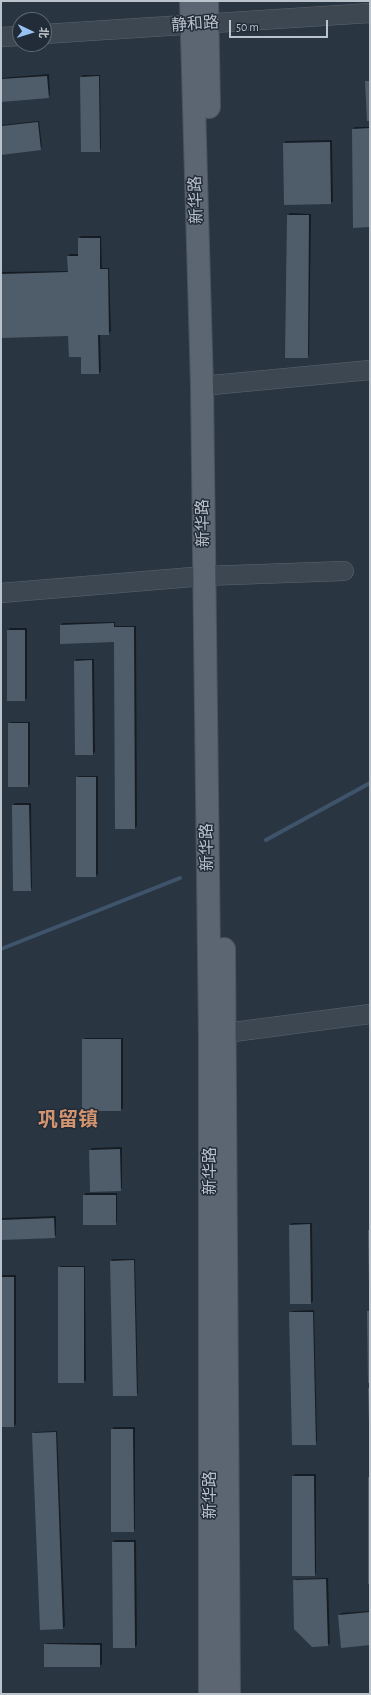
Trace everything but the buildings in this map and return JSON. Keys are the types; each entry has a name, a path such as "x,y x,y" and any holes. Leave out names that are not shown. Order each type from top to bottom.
{"main road":[{"name":"新华路","path":"191,1 199,23 208,385 217,1034 229,1694"},
{"name":"新华路","path":"199,23 207,1"},
{"name":"新华路","path":"210,1694 217,1034"}],"street":[{"name":"静和路","path":"52,33 370,13"},
{"path":"1,37 12,36"},
{"path":"208,385 370,370"},
{"path":"1,593 211,576 344,571"},
{"path":"217,1034 370,1014"}],"waterway":[{"path":"266,840 370,783"},
{"path":"1,949 180,878"}],"district":[{"name":"巩留镇","path":"68,1120"}]}
